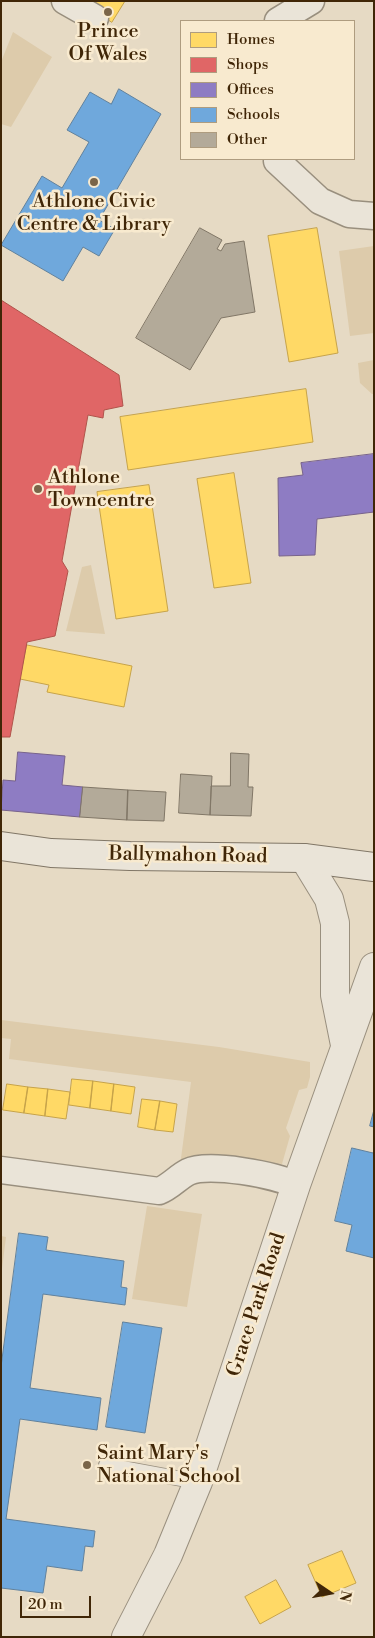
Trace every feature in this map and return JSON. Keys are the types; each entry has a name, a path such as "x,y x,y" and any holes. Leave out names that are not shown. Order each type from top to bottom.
{"street":[{"path":"65,1 95,18"},
{"path":"280,20 311,1"},
{"path":"277,161 320,201 349,214 374,216"},
{"name":"Ballymahon Road","path":"1,846 51,853 304,858 374,867"},
{"path":"304,858 329,899 335,922 335,995 345,1049"},
{"name":"Grace Park Road","path":"126,1637 168,1555 198,1482 296,1185 374,967"},
{"path":"1,1170 159,1191 166,1189 188,1172 198,1169 226,1169 255,1173 286,1180 296,1185"}],"lane":[{"path":"106,1465 198,1482"}],"shaded area":[{"path":"13,32 52,57 11,127 1,124 1,62"},
{"path":"374,246 374,333 350,336 339,251"},
{"path":"374,360 374,394 372,394 360,383 358,363"},
{"path":"91,565 105,634 66,631 82,567"},
{"path":"1,1020 219,1047 310,1062 310,1077 307,1088 299,1090 286,1128 290,1136 282,1164 209,1157 180,1166 191,1082 9,1059 11,1039 1,1038"},
{"path":"147,1206 202,1214 187,1307 132,1299"},
{"path":"1,1236 6,1237 1,1277"}],"building: Homes":[{"name":"Prince Of Wales","path":"80,1 125,1 112,22"},
{"path":"317,228 338,353 289,362 268,236"},
{"path":"306,389 313,442 128,470 120,417"},
{"path":"234,473 251,583 214,588 197,479"},
{"path":"149,485 168,611 116,619 97,492"},
{"path":"27,645 132,666 124,707 47,692 49,685 20,679"},
{"path":"72,1079 93,1081 90,1108 69,1105"},
{"path":"93,1081 114,1084 111,1111 90,1108"},
{"path":"7,1084 28,1087 24,1113 3,1110"},
{"path":"114,1084 135,1087 131,1114 111,1111"},
{"path":"28,1087 48,1089 45,1116 24,1113"},
{"path":"48,1089 70,1092 66,1119 45,1116"},
{"path":"142,1099 160,1101 155,1130 138,1127"},
{"path":"160,1101 177,1104 173,1132 155,1130"},
{"path":"342,1551 356,1583 322,1597 308,1565"},
{"path":"276,1580 291,1607 260,1624 245,1597"}],"building: Shops":[{"name":"Athlone Towncentre","path":"1,300 119,375 123,406 104,410 103,418 88,415 62,561 68,571 55,636 27,642 10,737 1,737"}],"building: Offices":[{"path":"374,454 374,512 317,519 315,555 279,556 278,478 303,475 301,463"},
{"path":"18,752 65,756 62,785 83,787 80,817 1,810 3,780 15,781"}],"building: Schools":[{"name":"Athlone Civic Centre & Library","path":"119,89 161,114 99,220 115,229 99,256 83,247 63,281 1,245 42,176 62,188 89,142 67,130 90,92 111,104"},
{"path":"374,1110 374,1127 370,1126"},
{"path":"352,1148 373,1153 374,1151 374,1258 346,1251 352,1225 335,1221"},
{"path":"19,1233 48,1237 46,1250 124,1261 121,1287 127,1288 125,1305 43,1294 30,1388 101,1398 97,1430 20,1419 6,1519 95,1531 93,1547 85,1546 82,1571 47,1566 43,1593 1,1588 1,1367"},
{"path":"123,1322 162,1328 145,1433 106,1427"}],"building: Other":[{"path":"200,228 222,240 217,249 221,251 225,244 244,241 255,312 221,318 190,370 136,338"},
{"path":"231,753 249,754 248,787 253,787 251,816 210,815 211,786 230,786"},
{"path":"181,774 212,776 210,815 179,813"},
{"path":"83,787 128,790 127,820 80,817"},
{"path":"128,790 166,792 164,821 127,820"}],"place":[{"name":"Prince Of Wales","path":"108,12"},
{"name":"Athlone Civic Centre & Library","path":"94,182"},
{"name":"Athlone Towncentre","path":"38,489"},
{"name":"Saint Mary's National School","path":"87,1465"}]}
